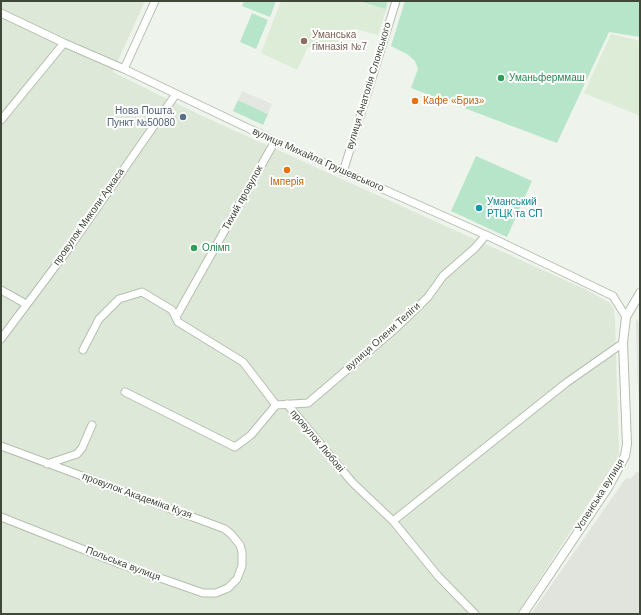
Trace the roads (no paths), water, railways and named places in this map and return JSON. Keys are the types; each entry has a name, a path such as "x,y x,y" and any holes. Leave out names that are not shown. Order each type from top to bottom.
{"street":[{"path":"124,69 155,1"},
{"name":"вулиця Анатолія Слонського","path":"343,172 396,1"},
{"name":"вулиця Михайла Грушевського","path":"1,13 124,69 275,141 486,235 613,296 626,317"},
{"path":"1,120 64,43"},
{"name":"провулок Миколи Аркаса","path":"1,339 69,248 176,94"},
{"name":"Тихий провулок","path":"176,317 275,141"},
{"name":"вулиця Олени Теліги","path":"287,404 308,403 390,333 428,297 443,276 475,248 486,235"},
{"path":"1,290 26,304"},
{"path":"82,350 99,319 119,299 142,292 172,310 178,322 243,362 276,405 251,435 235,447 125,392"},
{"name":"Успенська вулиця","path":"523,614 607,489 625,456 627,444 623,343 626,317 640,293"},
{"path":"393,521 566,383 623,343"},
{"name":"провулок Любові","path":"276,405 287,404 352,482 393,521 438,576 475,614"},
{"path":"47,464 77,454 82,448 92,425"},
{"name":"провулок Академіка Кузя","path":"1,446 225,529 236,539 242,552 242,566 240,573"},
{"name":"Польська вулиця","path":"1,517 120,564 203,593 216,593 228,588 240,573"}],"place":[{"name":"Уманська гімназія №7","path":"304,41"},
{"name":"Уманьферммаш","path":"501,78"},
{"name":"Кафе «Бриз»","path":"415,101"},
{"name":"Нова Пошта. Пункт №50080","path":"183,117"},
{"name":"Імперія","path":"287,170"},
{"name":"Уманський РТЦК та СП","path":"479,208"},
{"name":"Олімп","path":"194,248"}]}
